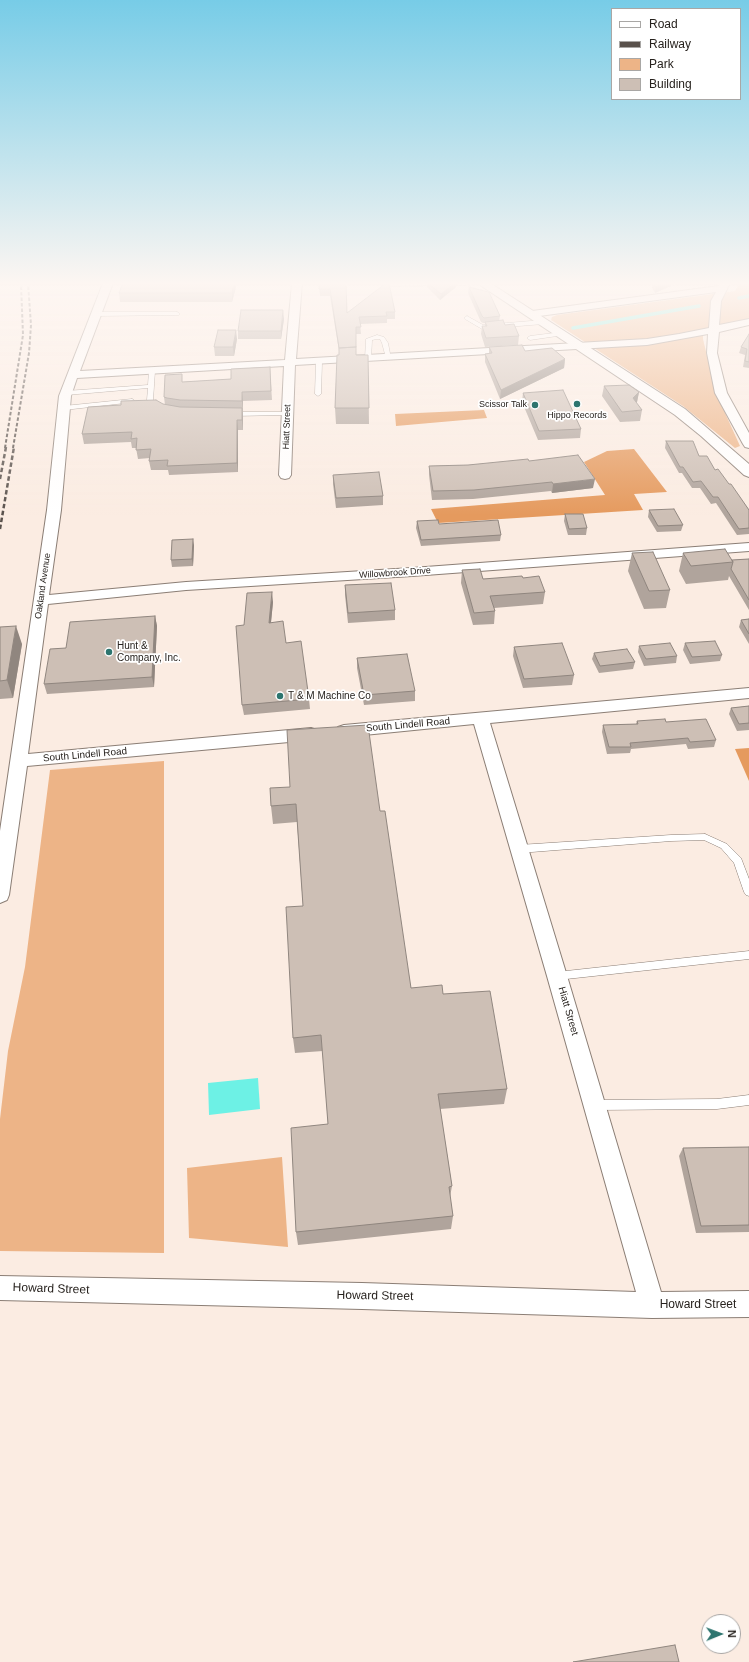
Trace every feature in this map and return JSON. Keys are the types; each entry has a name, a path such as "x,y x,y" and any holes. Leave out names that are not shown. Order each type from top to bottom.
{"main road":[{"path":"602,361 680,412 706,433 749,472"}],"street":[{"name":"Oakland Avenue","path":"0,895 54,510 66,393 78,361"},
{"name":"Hiatt Street","path":"285,475 290,361"},
{"path":"72,375 343,361"},
{"path":"714,361 721,393 749,444"},
{"name":"Willowbrook Drive","path":"41,600 186,586 412,572 749,547"},
{"name":"South Lindell Road","path":"19,761 749,693"},
{"name":"Hiatt Street","path":"480,718 595,1105 652,1305"},
{"name":"Howard Street","path":"0,1288 362,1296 652,1305 749,1304"}],"lane":[{"path":"318,394 319,362"},
{"path":"150,400 152,371"},
{"path":"66,393 151,386"},
{"path":"64,408 150,400 167,411"},
{"path":"227,414 287,414"},
{"path":"519,849 705,836 724,846 738,861 749,892"},
{"path":"557,976 749,955"},
{"path":"595,1105 717,1104 749,1100"}],"green space":[{"path":"613,361 708,361 716,393 740,446 735,448 683,406"},
{"path":"164,761 164,1253 0,1251 0,1119 8,1051 25,967 50,770"},
{"path":"282,1157 288,1247 189,1238 187,1168"}],"shaded area":[{"path":"484,410 487,418 396,426 395,414"},
{"path":"634,449 667,492 634,494 643,510 438,523 431,509 605,495 584,462 607,451"},
{"path":"749,748 749,781 735,749"}],"water":[{"path":"258,1078 260,1109 209,1115 208,1083"}],"building":[{"path":"337,361 368,361 369,408 335,408"},
{"path":"488,361 562,361 501,390"},
{"path":"270,367 271,391 242,392 242,401 180,400 164,397 165,375 182,374 182,382 231,379 231,369"},
{"path":"629,385 639,392 633,398 642,410 622,412 604,386"},
{"path":"563,390 581,429 539,431 523,393"},
{"path":"156,400 163,404 180,407 242,408 242,420 237,420 237,463 167,466 168,460 149,461 151,449 136,450 137,438 131,439 132,432 82,434 88,407 121,405 121,401"},
{"path":"666,441 693,441 699,456 707,456 715,470 718,469 729,484 731,484 749,510 749,528 739,529 718,497 713,497 701,481 693,482 683,467 680,467"},
{"path":"578,455 595,479 474,490 433,491 429,466 468,465 528,459 529,461"},
{"path":"379,472 383,496 336,498 333,475"},
{"path":"674,509 683,525 658,526 649,510"},
{"path":"565,514 583,514 587,528 569,529"},
{"path":"438,520 439,524 498,520 501,535 421,540 417,521"},
{"path":"193,539 192,559 171,560 172,540"},
{"path":"725,549 733,562 691,566 683,553"},
{"path":"653,552 670,590 649,591 632,553"},
{"path":"749,559 749,600 731,569 733,562 732,560"},
{"path":"480,569 483,579 539,576 545,592 490,596 495,611 474,613 462,570"},
{"path":"391,583 395,610 348,613 345,585"},
{"path":"272,592 269,623 283,621 286,643 301,641 309,699 242,705 236,626 244,625 247,593"},
{"path":"155,616 152,677 44,684 50,649 66,648 70,622"},
{"path":"749,619 749,634 741,620"},
{"path":"16,626 7,680 0,681 0,627"},
{"path":"715,641 722,655 692,657 685,643"},
{"path":"562,643 574,675 524,679 514,647"},
{"path":"670,643 677,656 646,659 639,646"},
{"path":"627,649 635,662 600,666 594,653"},
{"path":"407,654 415,691 364,695 357,658"},
{"path":"749,706 749,723 739,724 731,708"},
{"path":"665,719 666,722 706,719 716,740 690,742 688,738 630,743 631,747 609,747 603,725 638,724 637,721"},
{"path":"368,725 380,811 385,811 411,988 442,985 443,994 490,991 507,1089 438,1094 452,1186 449,1187 453,1216 296,1232 291,1128 328,1124 321,1035 293,1038 286,907 303,906 296,804 271,806 270,788 290,787 287,730"},
{"path":"749,1147 749,1225 701,1226 683,1148"},
{"path":"675,1645 679,1662 573,1662"}],"railway":[{"path":"5,448 19,361"},
{"path":"13,448 28,361"},
{"path":"0,479 6,447"},
{"path":"0,529 14,447"}],"place":[{"name":"Hippo Records","path":"577,404"},
{"name":"Scissor Talk","path":"535,405"},
{"name":"Hunt & Company, Inc.","path":"109,652"},
{"name":"T & M Machine Co","path":"280,696"}]}
